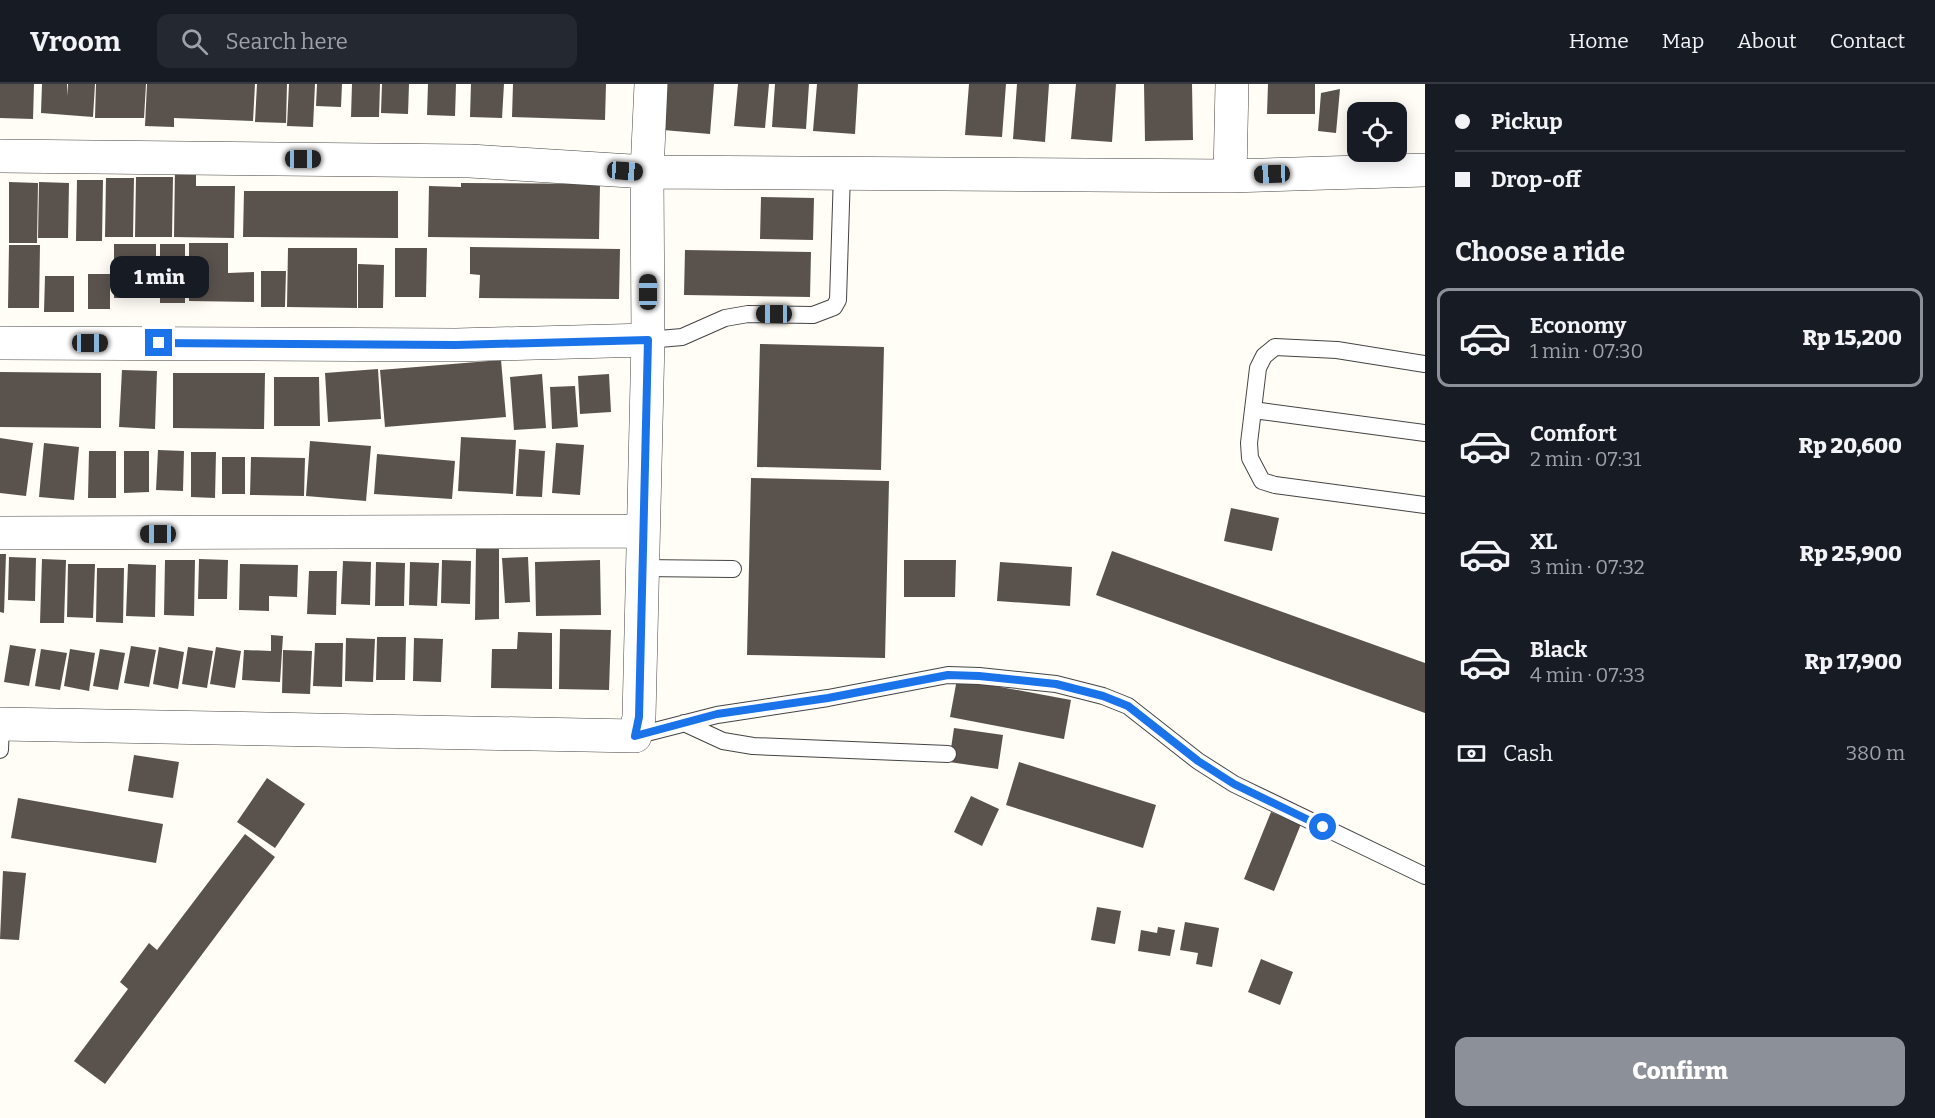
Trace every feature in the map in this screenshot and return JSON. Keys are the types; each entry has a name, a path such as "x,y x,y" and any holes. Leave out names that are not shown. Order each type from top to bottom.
{"street":[{"path":"0,724 635,736 639,717 648,340 647,172 651,84"},
{"path":"1230,176 1232,84"},
{"path":"0,156 470,160 647,172 1230,176 1425,170"},
{"path":"0,343 456,345 648,340"},
{"path":"0,533 643,531"}],"lane":[{"path":"648,340 682,337 725,318 748,314 813,315 834,307 838,300 842,173"},
{"path":"1425,364 1337,350 1275,347 1264,356 1258,368 1250,458 1262,481 1275,485 1425,505"},
{"path":"1253,410 1425,433"},
{"path":"641,568 733,569"},
{"path":"635,736 717,714 828,698 948,675 1056,684 1103,696 1128,706 1198,761 1234,784 1425,876"},
{"path":"684,723 723,741 753,746 948,754"},
{"path":"0,724 0,750"}],"building":[{"path":"0,84 34,84 33,119 0,118"},
{"path":"42,84 67,84 67,96 68,84 95,84 93,117 41,113"},
{"path":"96,84 146,84 144,118 95,118"},
{"path":"147,84 255,84 253,121 174,118 174,127 145,126"},
{"path":"257,84 287,84 286,123 255,122"},
{"path":"289,84 315,84 313,127 287,126"},
{"path":"317,84 342,84 341,107 316,106"},
{"path":"352,84 380,84 379,117 351,117"},
{"path":"382,84 409,84 408,114 381,113"},
{"path":"428,84 456,84 455,116 427,115"},
{"path":"471,84 504,84 502,118 470,117"},
{"path":"513,84 606,84 605,120 512,117"},
{"path":"667,84 714,84 710,134 663,130"},
{"path":"738,84 769,84 765,128 734,126"},
{"path":"775,84 809,84 806,129 772,127"},
{"path":"817,84 858,84 855,134 813,131"},
{"path":"969,84 1006,84 1002,137 965,135"},
{"path":"1017,84 1049,84 1045,142 1013,139"},
{"path":"1076,84 1116,84 1112,142 1071,139"},
{"path":"1144,84 1192,84 1193,140 1145,141"},
{"path":"1268,84 1315,84 1315,114 1267,114"},
{"path":"1340,89 1336,133 1318,131 1321,93"},
{"path":"175,166 196,166 196,186 235,186 234,238 174,237"},
{"path":"136,177 173,177 172,237 135,237"},
{"path":"106,178 134,178 133,237 105,237"},
{"path":"77,180 103,180 102,241 76,241"},
{"path":"9,182 38,183 37,243 9,243"},
{"path":"39,182 69,183 68,238 38,238"},
{"path":"461,183 600,184 599,239 428,237 429,186 461,187"},
{"path":"244,191 398,191 398,238 243,237"},
{"path":"761,197 814,198 813,240 760,239"},
{"path":"189,243 228,243 228,273 254,272 254,302 189,301"},
{"path":"114,244 156,244 156,298 114,298"},
{"path":"160,244 185,244 185,303 160,303"},
{"path":"9,245 40,245 39,308 8,308"},
{"path":"470,247 620,249 619,299 479,298 480,275 470,274"},
{"path":"288,248 357,248 357,308 287,307"},
{"path":"395,248 427,248 426,297 395,297"},
{"path":"685,250 811,252 810,297 684,295"},
{"path":"358,264 384,265 383,308 358,308"},
{"path":"261,271 286,271 285,307 261,307"},
{"path":"88,274 110,274 110,309 88,309"},
{"path":"45,276 74,276 74,312 44,312"},
{"path":"760,344 884,347 881,470 757,467"},
{"path":"501,360 506,417 385,427 380,370"},
{"path":"378,369 381,419 328,422 325,373"},
{"path":"122,370 157,371 155,429 119,427"},
{"path":"0,372 101,373 101,428 0,427"},
{"path":"173,373 265,373 264,429 173,428"},
{"path":"542,374 546,428 514,430 510,377"},
{"path":"609,374 611,412 580,414 578,376"},
{"path":"274,377 319,377 320,426 274,426"},
{"path":"575,386 578,427 552,429 550,387"},
{"path":"461,437 516,440 513,494 458,491"},
{"path":"0,438 33,443 26,496 0,493"},
{"path":"310,441 371,446 366,501 306,496"},
{"path":"44,443 79,447 74,500 39,497"},
{"path":"556,443 584,445 580,495 552,493"},
{"path":"519,449 545,451 542,497 516,496"},
{"path":"158,450 184,451 183,491 156,490"},
{"path":"89,451 116,451 116,498 88,498"},
{"path":"124,451 149,451 149,492 124,493"},
{"path":"191,452 216,452 215,498 191,497"},
{"path":"377,454 455,461 452,499 374,494"},
{"path":"222,457 245,457 245,494 222,494"},
{"path":"251,457 305,458 304,496 250,495"},
{"path":"751,478 889,481 885,658 747,655"},
{"path":"1231,508 1279,518 1272,551 1224,541"},
{"path":"476,549 499,549 499,619 475,620"},
{"path":"1112,551 1425,663 1425,713 1096,595"},
{"path":"0,554 6,554 4,613 0,612"},
{"path":"9,557 36,558 35,601 8,600"},
{"path":"528,557 530,602 505,603 502,558"},
{"path":"42,559 66,560 64,623 40,623"},
{"path":"199,559 228,560 227,599 198,599"},
{"path":"165,560 195,560 194,616 164,615"},
{"path":"442,560 471,561 470,604 441,603"},
{"path":"600,560 601,615 536,616 535,562"},
{"path":"904,560 956,560 955,597 904,597"},
{"path":"343,561 371,562 370,605 341,604"},
{"path":"376,562 405,563 404,606 375,606"},
{"path":"410,562 439,563 437,606 409,605"},
{"path":"1000,562 1072,567 1070,606 997,601"},
{"path":"68,564 95,564 93,618 67,617"},
{"path":"128,564 156,565 155,617 126,616"},
{"path":"240,564 298,565 297,597 269,596 269,611 239,610"},
{"path":"97,568 124,568 123,623 96,622"},
{"path":"309,571 337,571 336,615 307,614"},
{"path":"560,629 611,630 609,690 559,689"},
{"path":"518,632 552,633 552,689 491,688 492,649 517,649"},
{"path":"271,635 283,636 280,682 242,680 244,650 271,651"},
{"path":"377,637 406,637 405,680 376,680"},
{"path":"346,638 375,639 373,682 345,681"},
{"path":"414,638 443,639 441,682 413,681"},
{"path":"315,643 343,643 342,687 313,686"},
{"path":"10,645 36,649 29,686 4,682"},
{"path":"131,646 156,650 149,687 124,683"},
{"path":"159,647 184,652 178,689 153,684"},
{"path":"188,647 213,651 207,688 182,684"},
{"path":"216,647 241,651 235,688 210,684"},
{"path":"41,649 67,653 60,690 35,686"},
{"path":"70,649 95,653 89,691 64,686"},
{"path":"100,649 125,653 118,690 93,686"},
{"path":"283,650 312,651 310,694 282,693"},
{"path":"957,679 1071,700 1064,739 950,717"},
{"path":"954,728 1003,735 998,769 949,762"},
{"path":"134,755 179,762 173,798 128,791"},
{"path":"1019,762 1156,805 1143,848 1006,805"},
{"path":"267,778 305,804 275,848 237,822"},
{"path":"971,796 999,809 982,846 954,832"},
{"path":"18,798 163,824 156,863 11,838"},
{"path":"1271,812 1301,824 1274,891 1244,879"},
{"path":"245,834 275,857 105,1084 74,1061 128,989 120,982 149,943 157,950"},
{"path":"3,871 26,873 19,940 0,939"},
{"path":"1097,907 1121,911 1115,944 1091,940"},
{"path":"1185,922 1219,928 1212,967 1196,964 1198,953 1180,950"},
{"path":"1158,927 1175,930 1170,956 1138,951 1141,930 1157,933"},
{"path":"1261,959 1293,972 1280,1005 1248,992"}],"route":[{"path":"159,343 456,345 648,340 639,717 635,736 717,714 828,698 948,675 1056,684 1103,696 1128,706 1198,761 1234,784 1323,827"}]}
